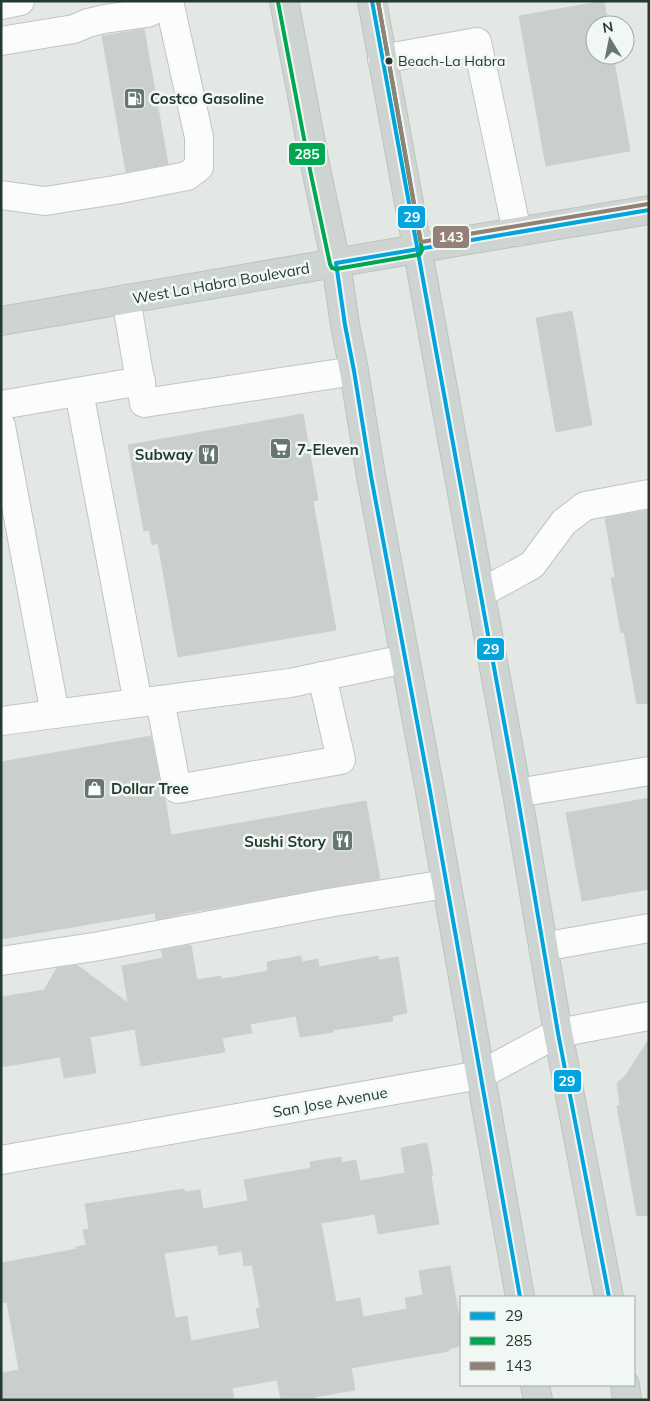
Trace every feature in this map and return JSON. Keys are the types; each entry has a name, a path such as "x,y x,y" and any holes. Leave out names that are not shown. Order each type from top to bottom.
{"main road":[{"path":"284,1 316,170 336,263 371,476 520,1296"},
{"path":"372,1 416,249 481,593 558,1033 609,1296"},
{"name":"West La Habra Boulevard","path":"1,320 649,210"},
{"path":"535,1386 538,1400"},
{"path":"625,1386 627,1400"}],"street":[{"path":"1,5 20,1"},
{"path":"1,41 74,29 104,19 147,13 169,2 199,137 199,167 186,176 45,201 1,195"},
{"path":"382,59 477,42 517,232"},
{"path":"126,299 144,403 354,371"},
{"path":"1,405 141,381"},
{"path":"79,392 149,702 177,789 341,760 322,676"},
{"path":"1,426 56,714"},
{"path":"481,593 532,565 564,522 585,506 649,494"},
{"path":"1,721 290,683 405,659"},
{"path":"517,793 649,771"},
{"path":"1,961 100,946 328,903 446,884"},
{"path":"543,947 649,928"},
{"name":"San Jose Avenue","path":"1,1160 480,1075 558,1033 649,1016"}],"building":[{"path":"604,1 606,15 585,15 585,65 615,65 630,151 546,166 519,16"},
{"name":"Costco Gasoline","path":"144,29 168,164 126,172 102,36"},
{"path":"572,311 592,425 556,432 536,318"},
{"path":"303,414 318,500 313,501 336,630 178,657 158,543 152,545 149,530 144,531 128,445"},
{"path":"649,510 649,703 637,704 624,632 621,633 611,578 615,577 605,518"},
{"path":"151,736 171,835 366,801 380,879 156,920 155,913 1,939 1,762"},
{"path":"649,798 649,889 582,901 566,813"},
{"path":"191,945 197,980 221,976 222,979 268,971 267,962 301,956 302,962 318,959 319,967 378,956 379,960 398,957 407,1013 392,1016 393,1021 300,1037 296,1016 250,1024 252,1033 222,1038 225,1052 141,1066 135,1029 90,1037 96,1073 64,1078 60,1057 1,1067 1,997 44,990 57,968 77,965 128,1003 122,966 163,958 161,950"},
{"path":"649,1039 649,1215 637,1216 617,1106 620,1105 617,1083 626,1075"},
{"path":"427,1143 439,1224 378,1234 375,1214 321,1223 336,1302 360,1298 363,1317 407,1309 405,1298 423,1295 419,1271 450,1266 460,1322 460,1346 448,1349 449,1351 351,1368 355,1390 314,1397 315,1400 281,1400 277,1380 232,1388 234,1400 1,1400 1,1373 19,1370 7,1302 1,1303 1,1263 77,1249 76,1247 86,1245 83,1230 89,1229 85,1204 184,1189 185,1192 200,1190 203,1209 248,1201 244,1180 311,1168 310,1162 341,1157 342,1163 356,1160 360,1181 405,1173 401,1148","holes":["217,1245 219,1255 242,1251 244,1266 252,1265 260,1308 256,1308 260,1328 191,1341 187,1316 175,1318 164,1253"]}],"transit line":[{"name":"29","path":"372,1 517,793 558,1033 609,1296"},
{"name":"285","path":"278,2 330,264 332,268 336,269 417,255 422,250 378,1"},
{"name":"143","path":"378,1 421,242 648,204"},
{"name":"29","path":"520,1296 430,791 371,476 336,263 649,210"}],"place":[{"name":"Beach-La Habra","path":"389,61"},
{"name":"Costco Gasoline","path":"134,98"},
{"name":"7-Eleven","path":"281,449"},
{"name":"Subway","path":"209,454"},
{"name":"Dollar Tree","path":"95,788"},
{"name":"Sushi Story","path":"342,841"}]}
